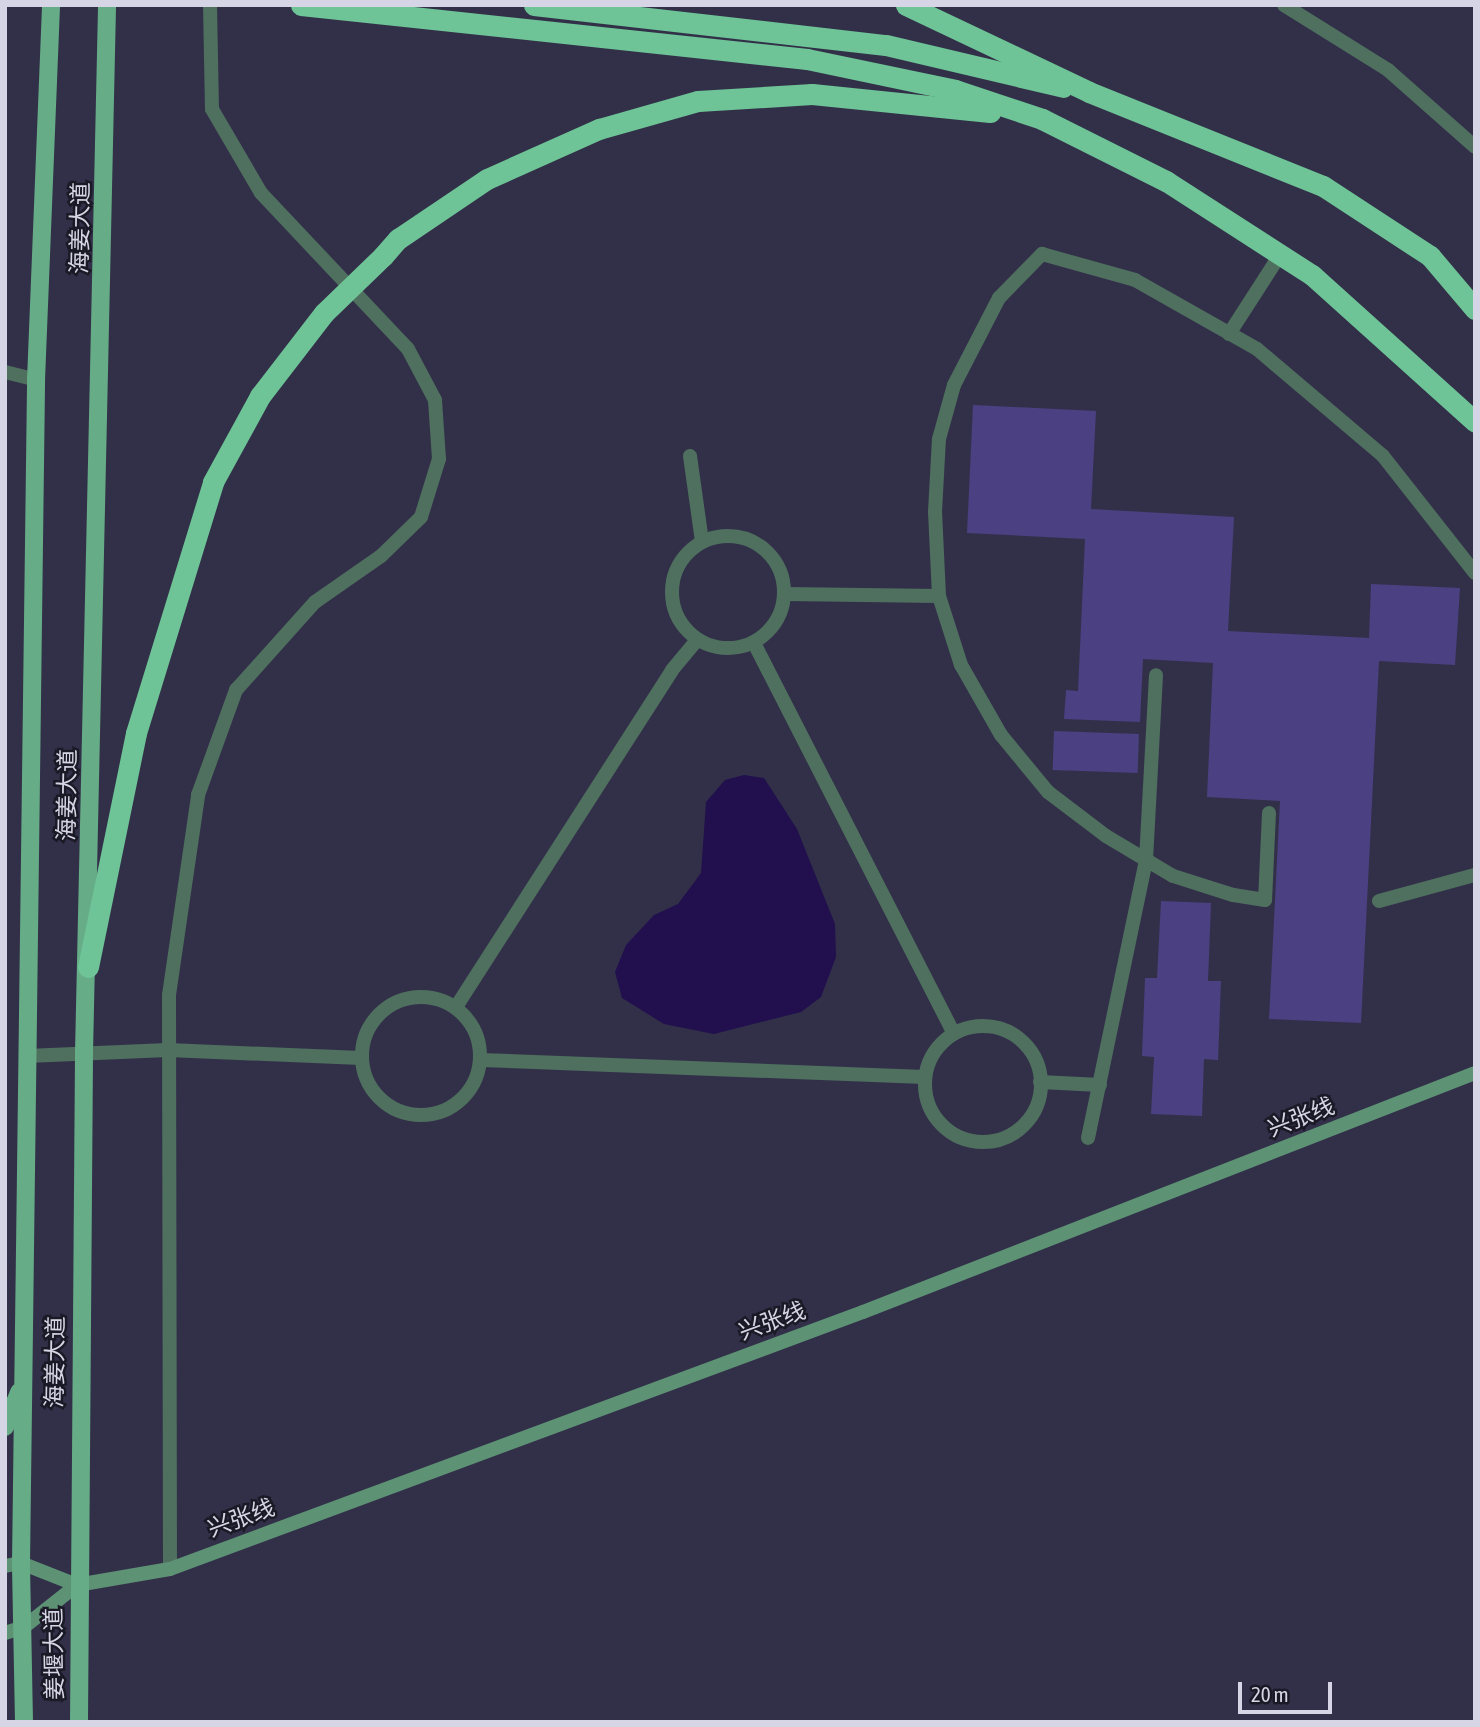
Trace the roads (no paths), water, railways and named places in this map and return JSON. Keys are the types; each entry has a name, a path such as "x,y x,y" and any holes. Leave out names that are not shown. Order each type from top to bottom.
{"highway":[{"path":"301,5 807,59 955,90 1042,120 1166,181 1312,275 1475,422"},
{"path":"534,5 886,45 1089,92"},
{"path":"906,5 1089,92 1324,186 1430,256 1475,309"},
{"path":"88,967 136,733 213,482 260,396 324,313 398,239 488,178 599,129 698,102 812,94 926,102 1042,120"}],"main road":[{"name":"海姜大道","path":"24,1627 13,1565 23,1379 36,380 51,5"},
{"name":"海姜大道","path":"77,1585 84,1053 88,967 107,5"},
{"name":"兴张线","path":"77,1585 170,1569 863,1312 1475,1073"},
{"path":"5,1427 23,1379"},
{"path":"13,1565 77,1585"},
{"path":"5,1633 24,1627 77,1585"},
{"name":"姜堰大道","path":"77,1585 79,1722"},
{"name":"姜堰大道","path":"24,1627 24,1722"}],"street":[{"path":"170,1569 169,995 198,796 236,690 316,602 381,556 421,517 439,459 435,400 408,348 261,193 212,109 210,5"},
{"path":"1284,5 1388,70 1475,147"},
{"path":"1269,813 1265,900 1233,895 1173,876 1106,836 1048,792 1001,735 961,665 939,596 935,512 939,439 954,385 999,298 1042,254 1135,280 1257,349 1383,456 1475,573"},
{"path":"1229,334 1280,254"},
{"path":"5,372 36,380"},
{"path":"690,456 702,541"},
{"path":"724,535 748,539 768,551 780,571 785,594 780,614 754,643 735,649 697,640 680,623 671,601 673,578 684,556 702,541 724,535"},
{"path":"785,594 939,596"},
{"path":"456,1007 672,670 697,640"},
{"path":"754,643 954,1034"},
{"path":"1088,1138 1146,860 1156,675"},
{"path":"1379,901 1475,875"},
{"path":"414,996 436,998 456,1007 470,1022 481,1060 474,1085 457,1105 433,1115 407,1115 384,1104 367,1084 361,1058 365,1037 375,1017 393,1003 414,996"},
{"path":"972,1027 1011,1033 1026,1046 1040,1082 1038,1103 1027,1121 1011,1135 991,1142 970,1141 950,1133 935,1118 926,1099 925,1077 940,1045 954,1034 972,1027"},
{"path":"27,1056 168,1050 361,1058"},
{"path":"481,1060 925,1077"},
{"path":"1040,1082 1100,1085"}]}
